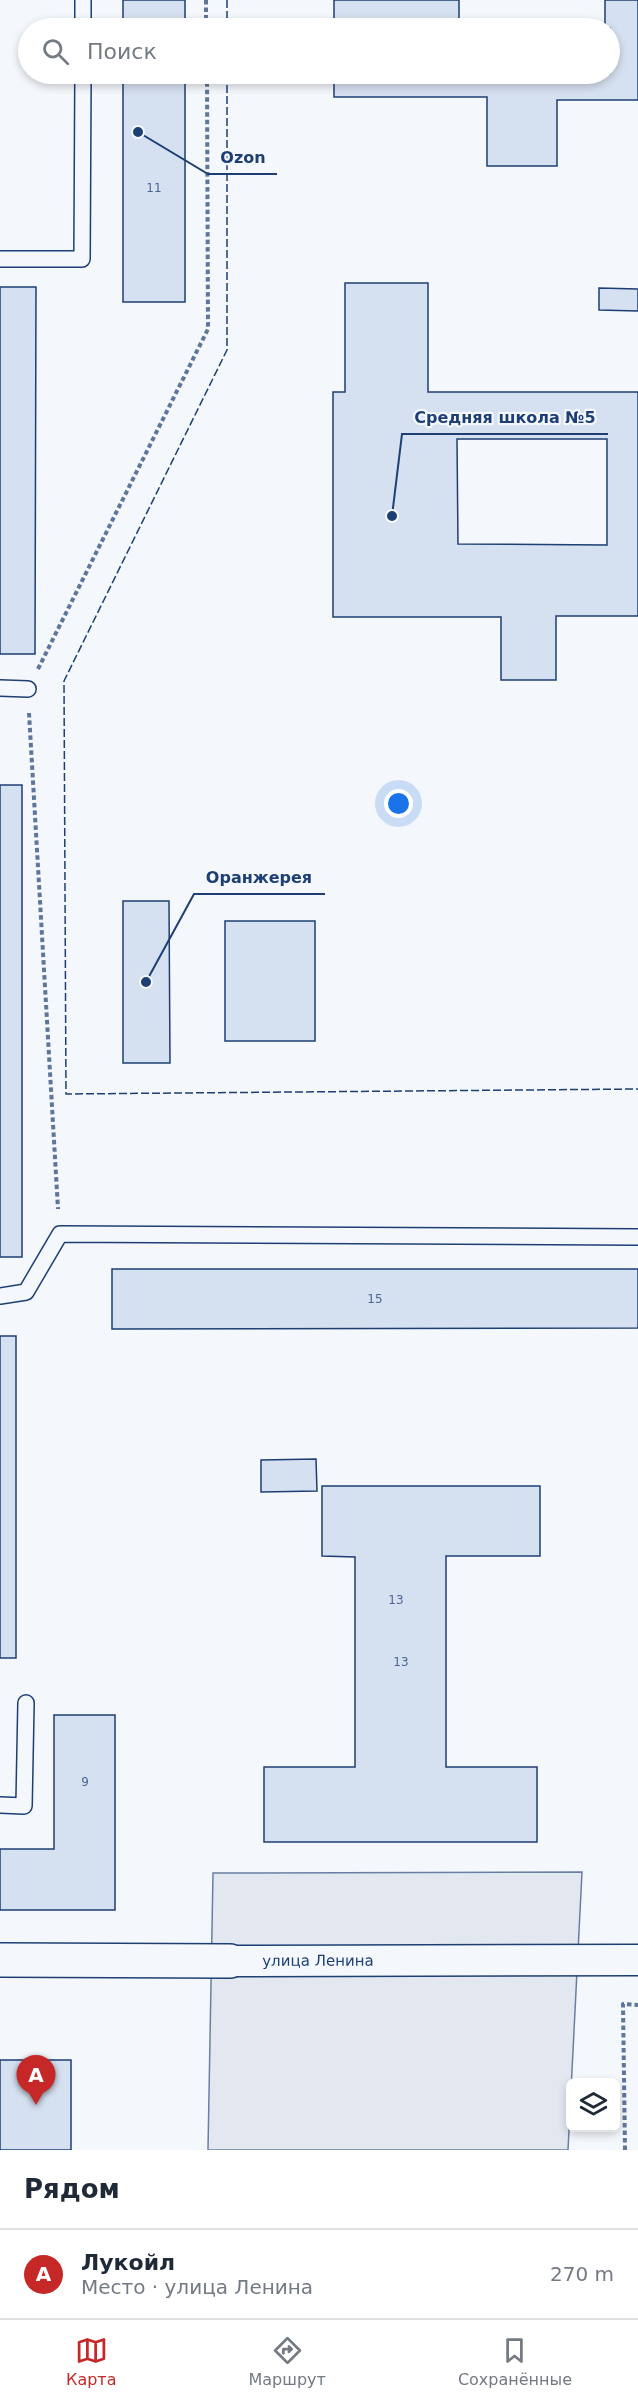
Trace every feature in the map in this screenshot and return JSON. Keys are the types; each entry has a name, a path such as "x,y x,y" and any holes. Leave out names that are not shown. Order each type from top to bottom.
{"street":[{"name":"улица Ленина","path":"0,1960 638,1960"}],"lane":[{"path":"83,0 83,18"},
{"path":"0,259 82,259 83,84"},
{"path":"0,688 28,689"},
{"path":"0,1296 26,1292 60,1234 638,1237"},
{"path":"0,1806 24,1806 26,1703"}],"path":[{"path":"206,0 206,18"},
{"path":"60,1234 28,689 208,329 207,84"},
{"path":"624,2150 623,2004 638,2005"}],"shaded area":[{"path":"582,1872 572,2078 566,2078 568,2150 208,2150 213,1873"}],"building":[{"path":"123,0 185,0 185,18 123,18"},
{"path":"334,0 459,0 459,18 334,18"},
{"path":"605,0 638,0 638,100 557,100 557,166 487,166 487,97 334,97 334,84 620,84 620,18 605,18"},
{"path":"123,84 185,84 185,302 123,302"},
{"path":"345,283 428,283 428,392 638,392 638,616 556,616 556,680 501,680 501,617 333,617 333,392 345,392","holes":["457,439 607,439 607,545 458,544"]},
{"path":"0,287 36,287 35,654 0,654"},
{"path":"599,288 638,289 638,311 599,310"},
{"path":"0,785 22,785 22,1257 0,1257"},
{"path":"123,901 169,901 170,1063 123,1063"},
{"path":"225,921 315,921 315,1041 225,1041"},
{"path":"112,1269 638,1269 638,1328 112,1329"},
{"path":"0,1336 16,1336 16,1658 0,1658"},
{"path":"316,1459 317,1491 261,1492 261,1460"},
{"path":"322,1486 540,1486 540,1556 446,1556 446,1767 537,1767 537,1842 264,1842 264,1767 355,1767 355,1557 322,1556"},
{"path":"54,1715 115,1715 115,1910 0,1910 0,1849 54,1849"},
{"path":"0,2060 71,2060 71,2150 0,2150"}],"fence":[{"path":"227,0 227,18"},
{"path":"227,84 227,350 64,681 66,1094 638,1089"}],"place":[{"name":"Ozon","path":"138,132"},
{"name":"Средняя школа №5","path":"392,516"},
{"name":"Оранжерея","path":"146,982"},
{"name":"Лукойл","path":"36,2105"}]}
